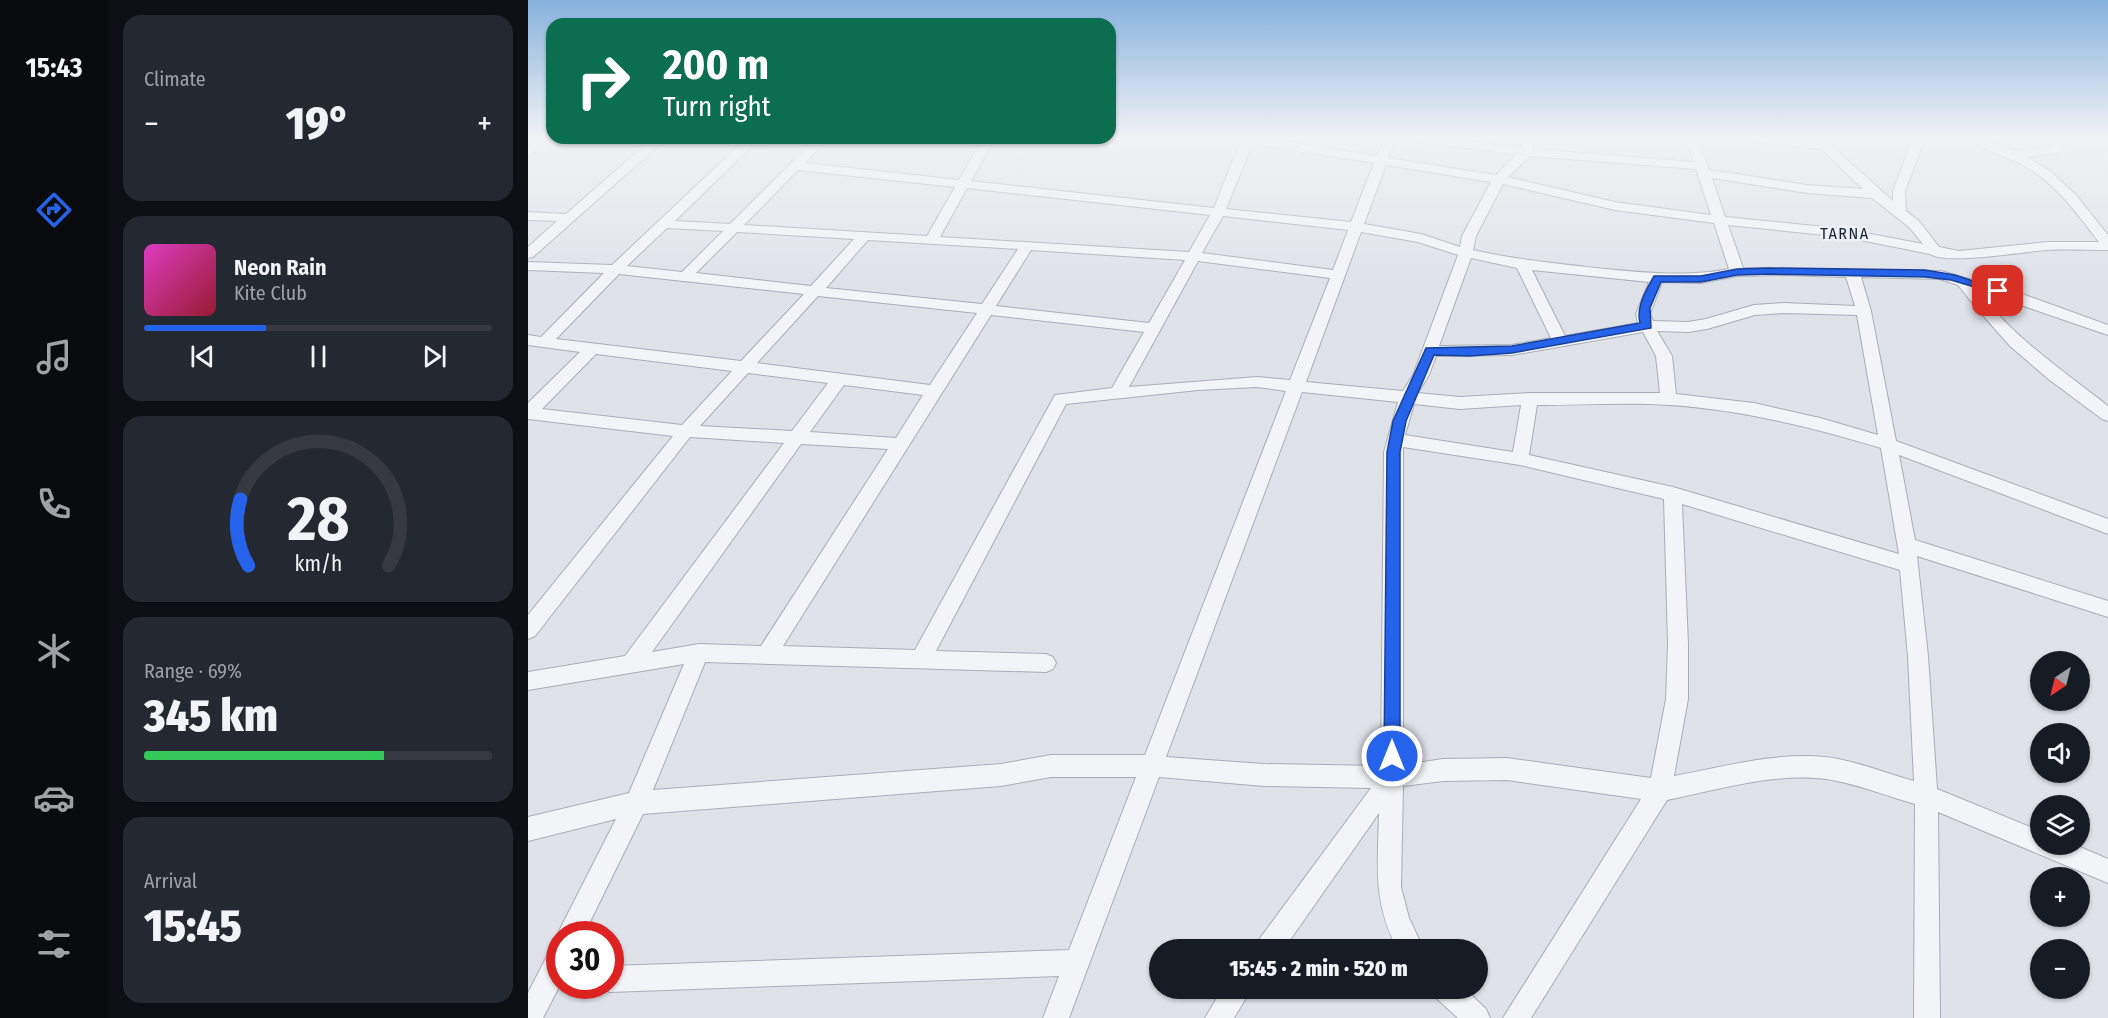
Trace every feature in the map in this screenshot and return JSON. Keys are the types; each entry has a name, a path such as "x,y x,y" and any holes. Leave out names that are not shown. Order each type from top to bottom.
{"street":[{"path":"528,254 607,186"},
{"path":"544,341 705,186"},
{"path":"686,276 776,186"},
{"path":"931,240 961,186"},
{"path":"976,186 1356,227 1421,238 1466,253 1522,265 1658,278 1701,279 1737,272 1925,273 1958,279 2020,298 2108,330"},
{"path":"1116,395 1219,211 1228,186"},
{"path":"1056,1018 1371,186"},
{"path":"1406,939 1397,922 1389,887 1392,777 1392,500 1396,440 1408,397 1421,375 1466,253 1469,236 1496,186"},
{"path":"1531,186 1615,206 1845,233 1971,255 2048,246 2108,245"},
{"path":"1707,186 1737,272"},
{"path":"1788,186 1875,194"},
{"path":"1866,186 1914,224 2004,332 2053,374 2101,404 2108,416"},
{"path":"1899,214 1899,192 1901,186"},
{"path":"2057,186 2108,245"},
{"path":"528,216 570,218"},
{"path":"665,224 1194,256 1337,275"},
{"path":"528,630 686,431 865,236"},
{"path":"766,655 1027,246"},
{"path":"1522,265 1561,342"},
{"path":"528,266 616,269 1154,328"},
{"path":"1852,272 1864,311 1890,445 1908,555 1918,656 1926,796 1927,1018"},
{"path":"1658,278 1643,314 1664,356 1669,399"},
{"path":"1430,351 1512,350 1647,326 1698,326 1754,310 1784,308 1864,311"},
{"path":"528,340 934,391"},
{"path":"528,413 593,348"},
{"path":"630,665 840,379"},
{"path":"921,659 1061,399 1198,385 1257,382 1461,403 1530,399 1669,399 1754,409 1890,445 2108,527"},
{"path":"1520,459 1530,399"},
{"path":"528,413 686,431 901,444"},
{"path":"1396,440 1520,459 1674,494 2108,609"},
{"path":"1516,1018 1660,790 1677,699 1678,644 1674,494"},
{"path":"528,681 699,654 1046,663"},
{"path":"577,921 636,803 699,654"},
{"path":"528,829 636,803 1001,775 1052,766 1151,766 1264,775 1392,777 1443,770 1506,769 1624,787 1660,790 1777,768 1803,766 1828,768 1926,796 2030,839"},
{"path":"1275,939 1392,777"},
{"path":"2068,855 2108,871"},
{"path":"624,979 1076,963"},
{"path":"529,1018 546,993"},
{"path":"1218,1018 1231,999"},
{"path":"1456,999 1477,1018"}],"district":[{"name":"TARNA","path":"1845,233"}],"route":[{"path":"1392,756 1393,452 1408,397 1421,375 1430,351 1512,350 1647,326 1643,314 1658,278 1687,280 1711,278 1737,272 1769,271 1925,273 1952,277 1998,291"}]}
